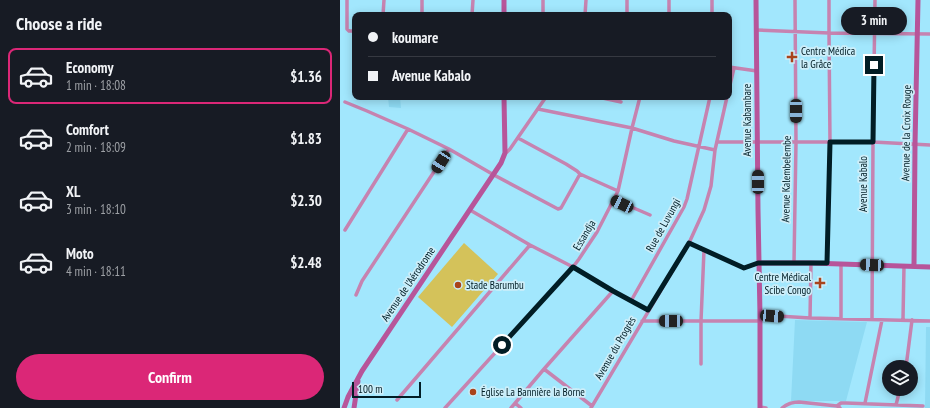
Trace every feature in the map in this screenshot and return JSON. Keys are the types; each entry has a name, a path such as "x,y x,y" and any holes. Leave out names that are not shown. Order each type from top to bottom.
{"street":[{"path":"347,0 347,29 348,31 352,31"},
{"path":"383,12 384,0"},
{"path":"422,0 422,12"},
{"path":"472,12 473,0"},
{"path":"504,0 504,12"},
{"path":"543,0 543,12"},
{"path":"585,12 586,0"},
{"path":"627,0 627,12"},
{"path":"669,0 669,12"},
{"path":"712,0 712,12"},
{"name":"Avenue Kabambare","path":"756,0 760,407"},
{"name":"Avenue Kalembelembe","path":"794,263 796,0"},
{"path":"827,263 830,142 830,0"},
{"name":"Avenue Kabalo","path":"872,319 875,0"},
{"name":"Avenue de la Croix Rouge","path":"914,266 918,0"},
{"path":"756,30 829,33 930,34"},
{"path":"732,76 734,68 757,71"},
{"path":"504,100 505,153"},
{"path":"505,153 510,150 544,100"},
{"path":"612,100 621,102"},
{"name":"Essandja","path":"445,408 573,267 597,232 618,191 639,100"},
{"name":"Rue de Luvungi","path":"631,301 684,207 709,100"},
{"name":"Avenue du Progrès","path":"591,407 689,243 704,210 711,186 715,150 726,100"},
{"path":"345,102 408,129 449,149 558,209 561,208 580,174"},
{"path":"538,109 632,128 669,140 715,150"},
{"path":"345,230 408,129"},
{"path":"518,138 566,164 580,174 618,191"},
{"path":"717,142 873,142 930,145"},
{"path":"356,295 362,281 449,149"},
{"name":"Avenue de l’Aérodrome","path":"344,408 358,378 494,175 505,153"},
{"path":"613,199 650,215"},
{"path":"470,210 648,310"},
{"path":"689,243 744,268 758,263 827,263 930,267"},
{"path":"397,400 530,245"},
{"path":"701,364 704,250"},
{"path":"810,318 811,263"},
{"path":"841,264 841,319"},
{"path":"903,320 904,266"},
{"path":"511,408 613,291"},
{"path":"760,315 810,318 930,321"},
{"path":"865,403 882,320"},
{"path":"907,360 912,320"},
{"path":"642,321 760,321"},
{"path":"544,369 591,407"},
{"path":"354,408 358,378"},
{"path":"896,405 898,396"},
{"path":"782,408 792,402 838,407 846,403 923,406"},
{"path":"516,404 521,408"},
{"path":"760,407 766,408"}],"shaded area":[{"path":"388,100 400,100 401,108 389,107"},
{"name":"Stade Barumbu","path":"464,243 498,274 452,327 418,297"},
{"path":"795,320 867,322 846,401 791,401"},
{"path":"926,327 930,327 930,408 925,408"}],"place":[{"name":"Centre Médica la Grâce","path":"792,57"},
{"name":"Centre Médical Scibe Congo","path":"820,283"},
{"name":"Stade Barumbu","path":"458,285"},
{"name":"Église La Bannière la Borne","path":"473,392"}],"route":[{"path":"502,345 573,267 648,310 689,243 744,268 758,263 827,263 830,142 873,142 874,65"}]}
